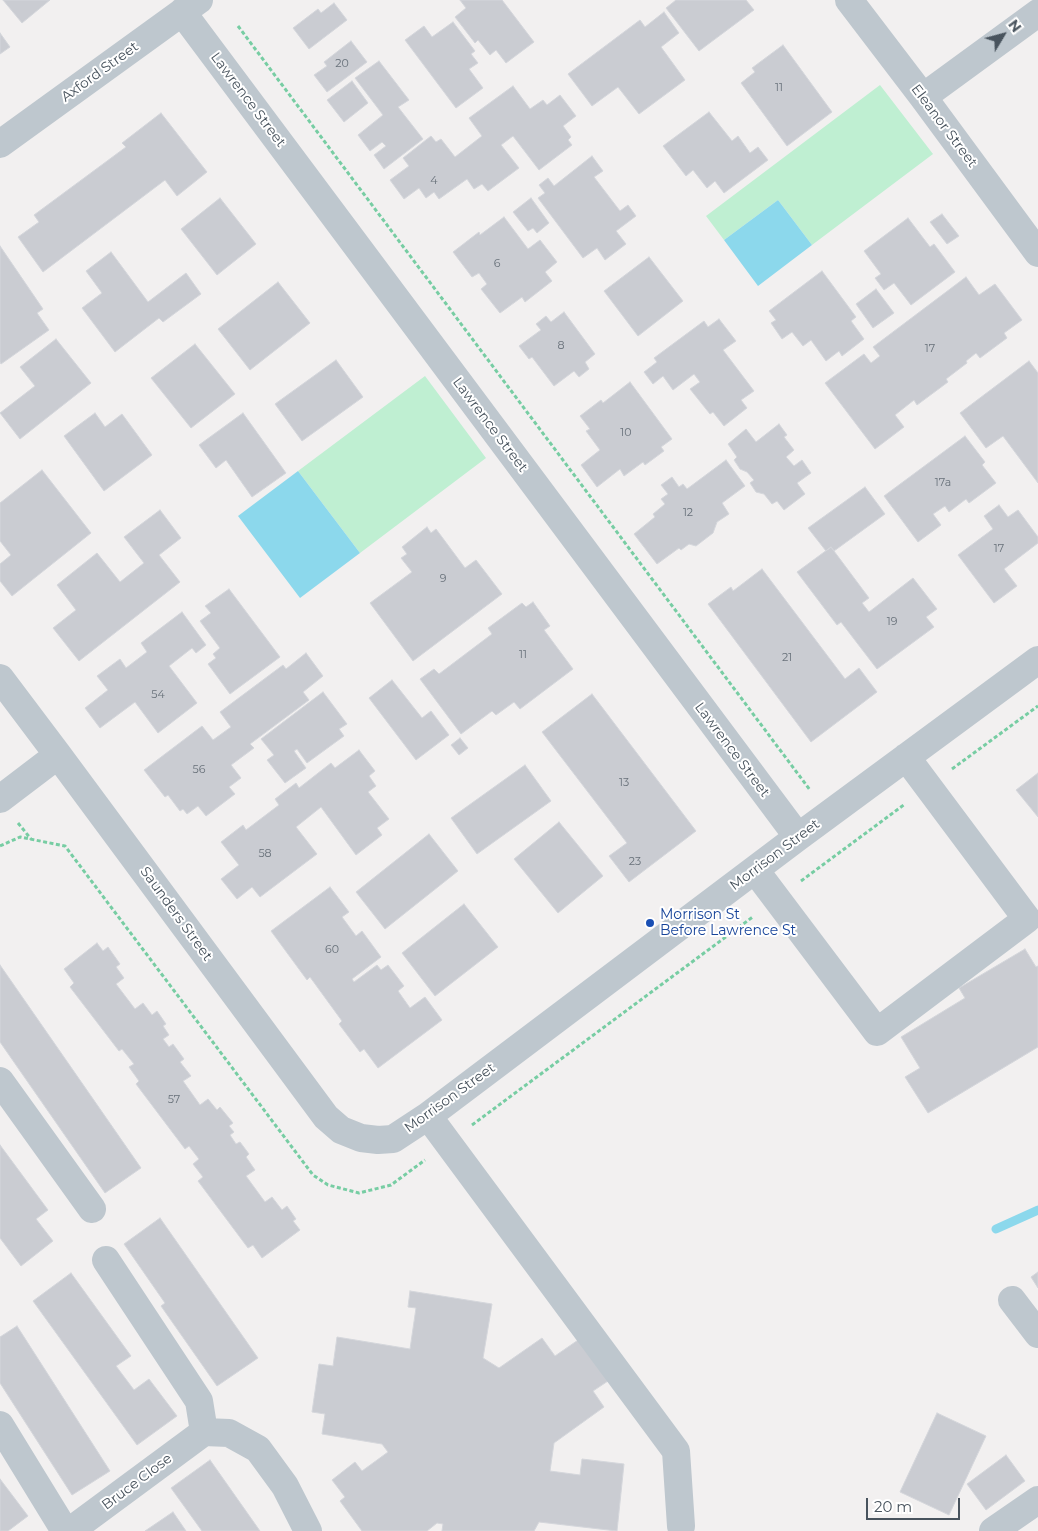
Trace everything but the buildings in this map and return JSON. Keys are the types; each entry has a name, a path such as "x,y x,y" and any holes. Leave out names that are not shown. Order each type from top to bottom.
{"street":[{"name":"Eleanor Street","path":"849,0 1038,253"},
{"name":"Axford Street","path":"0,144 191,6"},
{"name":"Lawrence Street","path":"191,6 798,838"},
{"path":"923,97 1038,14"},
{"name":"Morrison Street","path":"361,1138 392,1139 428,1116 1038,660"},
{"name":"Saunders Street","path":"0,678 326,1117 341,1130 361,1138"},
{"path":"8,809 58,755"},
{"path":"755,870 877,1032 1027,918 906,758"},
{"path":"0,1081 92,1209"},
{"path":"428,1116 676,1451 681,1526"},
{"path":"106,1260 199,1402 204,1432 228,1433 258,1449 285,1486 308,1531"},
{"path":"1012,1300 1038,1334"},
{"path":"0,1425 65,1531"},
{"name":"Bruce Close","path":"70,1531 204,1432"},
{"path":"993,1531 1038,1500"}],"path":[{"path":"238,26 816,798"},
{"path":"0,846 20,838 65,846 313,1175 328,1185 359,1193 391,1184 1038,706"},
{"path":"8,809 32,840"}],"green space":[{"path":"880,85 933,154 812,245 778,200 724,240 706,216"},
{"path":"425,376 486,458 360,553 298,471"}],"water":[{"path":"778,200 812,245 758,286 724,240"},
{"path":"298,471 360,553 300,598 238,516"}],"waterway":[{"path":"996,1229 1038,1210"}],"place":[{"name":"Morrison St Before Lawrence St","path":"650,923"}]}
